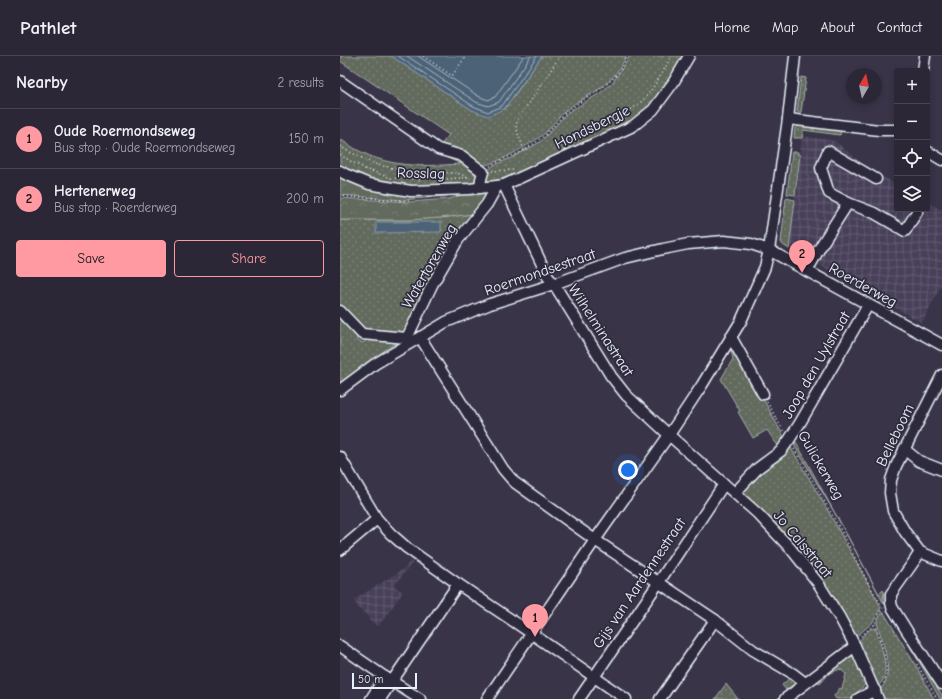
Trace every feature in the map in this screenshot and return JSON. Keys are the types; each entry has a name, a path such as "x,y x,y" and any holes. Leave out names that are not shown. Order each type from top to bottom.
{"street":[{"name":"Hondsbergje","path":"501,186 633,126 653,110 673,83 689,56"},
{"path":"486,699 669,435 702,385 741,321 765,267 769,250 788,119 795,56"},
{"path":"923,68 925,56"},
{"path":"340,81 438,149 462,156 483,172 480,188"},
{"path":"788,119 879,130 894,130"},
{"path":"876,179 828,151 821,168 829,193 848,203 874,213 905,231 917,212"},
{"path":"930,153 942,160"},
{"name":"Rosslag","path":"340,171 369,184 411,191 501,186"},
{"name":"Wilhelminastraat","path":"501,186 548,277 554,284 611,376 626,395 669,435"},
{"name":"Watertorenweg","path":"409,340 432,285 458,240 501,186"},
{"path":"807,271 848,203"},
{"name":"Roermondsestraat","path":"340,390 409,340 420,337 446,322 490,304 554,284 625,258 688,244 724,241 751,244 769,250"},
{"name":"Roerderweg","path":"769,250 942,345"},
{"name":"Joop den Uylstraat","path":"789,440 868,305"},
{"path":"340,311 362,334 409,340"},
{"path":"420,337 503,469 514,482 595,540 715,620 752,650 792,673 805,684"},
{"path":"731,337 763,394"},
{"name":"Belleboom","path":"920,552 905,532 893,511 890,493 891,480 904,449 942,375"},
{"name":"Jo Calsstraat","path":"669,435 758,514 791,550 818,583 840,618 877,694"},
{"path":"735,493 758,468 781,451 789,440"},
{"path":"904,449 919,461 942,470"},
{"path":"340,457 377,519 407,548 626,699"},
{"name":"Gijs van Aardennestraat","path":"579,699 724,484"},
{"path":"340,550 377,519"},
{"path":"942,561 920,552 892,594 891,602 892,607 942,684"},
{"path":"371,699 388,679 458,584"},
{"path":"660,699 715,620"},
{"path":"785,699 854,645"},
{"path":"340,646 420,699"},
{"path":"380,699 388,679"},
{"path":"858,699 877,694"}],"path":[{"path":"423,56 452,76 466,56"},
{"path":"524,150 517,131 516,125 518,118 533,98 560,56"},
{"path":"483,172 486,168 524,150 544,136 572,107 604,88 625,63 627,56"},
{"path":"554,152 569,141 634,108 644,99 657,82 672,56"},
{"path":"340,146 374,164 406,171 457,173 469,178 432,180"},
{"path":"340,155 371,172 391,178 424,181"},
{"path":"496,170 516,170"},
{"name":"Gulickerweg","path":"763,394 816,486 868,585 883,609 874,624"},
{"path":"854,645 874,624 885,658 887,672 884,682 879,688 877,694"}],"shaded area":[{"path":"802,136 835,141 863,165 894,183 894,212 930,212 930,204 942,210 942,284 922,323 789,249"},
{"path":"412,559 414,561 394,586 403,592 378,627 358,608 354,600 405,568"}],"green space":[{"path":"340,56 391,56 472,110 505,109 542,56 626,56 622,65 606,84 566,110 560,115 549,130 541,136 498,161 480,165 440,146 449,135 340,61"},
{"path":"629,56 685,56 655,102 635,121 507,177 497,181 484,182 486,172 494,165 511,158 540,142 567,113 600,93 612,83"},
{"path":"801,77 806,78 801,112 797,112"},
{"path":"800,125 812,127 812,129 815,127 841,131 840,135 803,130 802,138 794,138 795,128"},
{"path":"340,139 369,156 398,164 461,164 439,154 460,159 476,172 478,178 475,183 417,187 378,182 363,177 340,166"},
{"path":"792,152 798,152 798,155 800,155 795,195 787,194"},
{"path":"340,177 369,189 389,194 455,194 403,200 340,195"},
{"path":"488,190 489,194 473,214 408,220 340,220 340,198 409,202 449,199 470,192"},
{"path":"786,198 795,200 789,249 781,242"},
{"path":"473,214 435,267 407,334 375,333 363,328 340,306 340,220 408,220"},
{"path":"340,317 357,336 357,341 363,343 367,339 401,340 340,383"},
{"path":"734,346 784,437 778,446 767,430 753,438 738,412 740,411 721,379 733,359 731,350"},
{"path":"796,442 834,512 794,445"},
{"path":"789,447 827,509 881,607 872,623 858,635 855,635 816,577 818,572 802,551 796,551 744,495 744,491 753,478"},
{"path":"834,512 839,520 860,559"},
{"path":"860,559 879,594 883,590 883,600 885,604 884,604"},
{"path":"887,606 942,695 942,699 940,699 886,607"},
{"path":"882,613 884,613 934,699 882,699 879,690 887,677 888,668 885,649 877,623"},
{"path":"873,628 876,629 885,667 885,675 878,686 858,643 867,632"},
{"path":"848,657 854,657 866,681 856,693 857,695 852,699 836,699 834,696 840,688 842,689 846,674 840,669 826,675 827,676 820,684 815,680"},
{"path":"792,676 797,682 786,690 782,685"},
{"path":"726,684 738,699 715,699"}],"water":[{"path":"391,56 542,56 504,109 488,116 472,110"},
{"path":"376,222 441,222 441,232 376,233"}],"place":[{"name":"Hertenerweg","path":"802,273"},
{"name":"Oude Roermondseweg","path":"535,637"}]}
